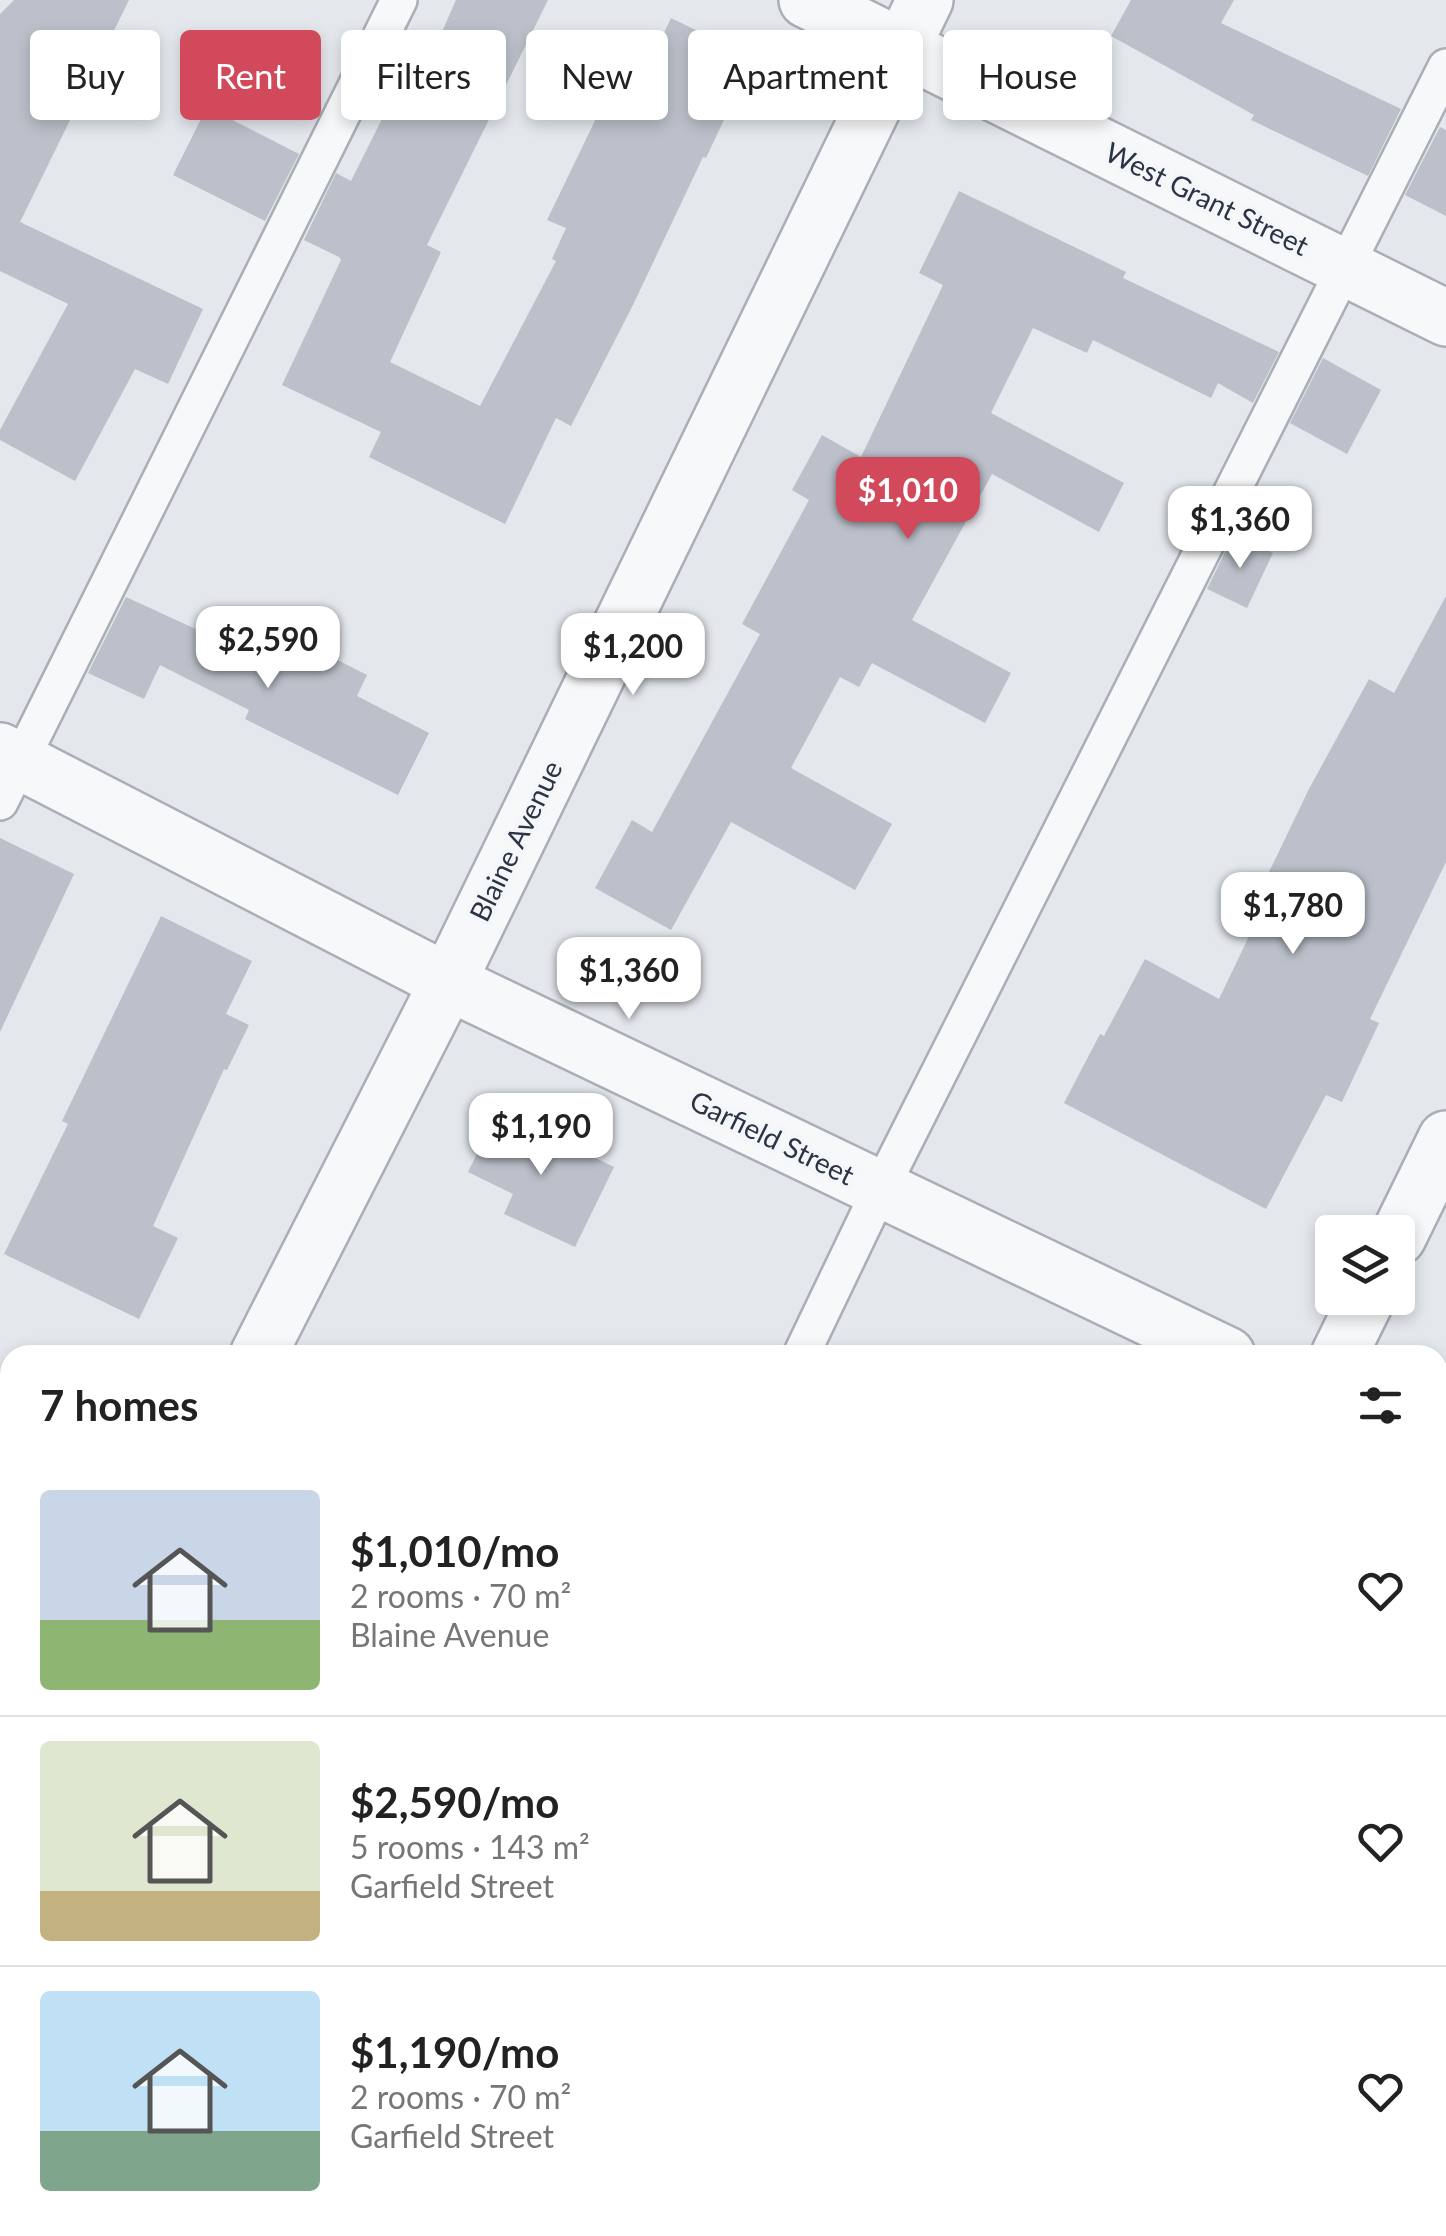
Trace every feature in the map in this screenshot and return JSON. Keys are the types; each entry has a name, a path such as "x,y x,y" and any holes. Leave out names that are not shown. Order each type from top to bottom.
{"street":[{"name":"West Grant Street","path":"807,0 913,24 1345,268 1446,318"},
{"name":"Blaine Avenue","path":"263,1345 448,982 913,24"},
{"name":"Garfield Street","path":"6,771 1206,1345"},
{"path":"1409,1215 1446,1140"},
{"path":"1344,1345 1359,1315"}],"lane":[{"path":"6,771 399,0"},
{"path":"805,1345 1446,66"}],"building":[{"path":"14,0 129,0 114,30 30,30 30,120 70,120 20,222 203,309 168,384 135,369 75,481 0,440 0,430 68,304 0,271 0,14"},
{"path":"456,0 548,0 533,30 526,30 526,45 506,85 506,30 443,30"},
{"path":"1131,0 1234,0 1221,23 1401,109 1368,176 1251,120 1254,115 1112,34"},
{"path":"671,18 696,30 688,30 688,120 724,120 571,426 556,418 505,524 369,457 381,432 282,385 341,260 304,240 336,173 351,181 382,120 489,120 427,245 441,252 390,362 480,406 556,261 552,259 566,228 547,220 595,120 668,120 665,30"},
{"path":"200,120 232,120 299,154 265,221 173,175"},
{"path":"1440,127 1446,130 1446,216 1405,195"},
{"path":"959,191 1126,272 1123,278 1279,352 1253,403 1218,383 1211,398 1093,340 1087,353 1033,328 991,413 1124,483 1099,532 992,474 912,620 1011,673 985,723 872,663 859,687 840,677 791,768 892,824 855,890 731,822 671,930 595,888 632,820 652,832 760,634 742,624 809,500 792,490 822,435 861,457 943,285 919,273"},
{"path":"1323,358 1381,390 1347,454 1290,423"},
{"path":"1234,534 1273,553 1247,608 1207,589"},
{"path":"1446,596 1446,862 1370,1019 1379,1023 1342,1102 1326,1095 1266,1209 1064,1103 1145,959 1219,999 1264,905 1255,901 1309,789 1369,679 1394,693"},
{"path":"126,597 272,664 287,634 367,675 357,696 429,733 398,795 245,719 249,710 160,665 144,699 88,673"},
{"path":"0,838 74,874 0,1032"},
{"path":"161,916 252,961 226,1014 249,1025 227,1070 224,1069 153,1226 178,1238 139,1319 4,1254 68,1124 62,1121"},
{"path":"498,1111 614,1167 575,1247 504,1214 513,1194 468,1172"}]}
